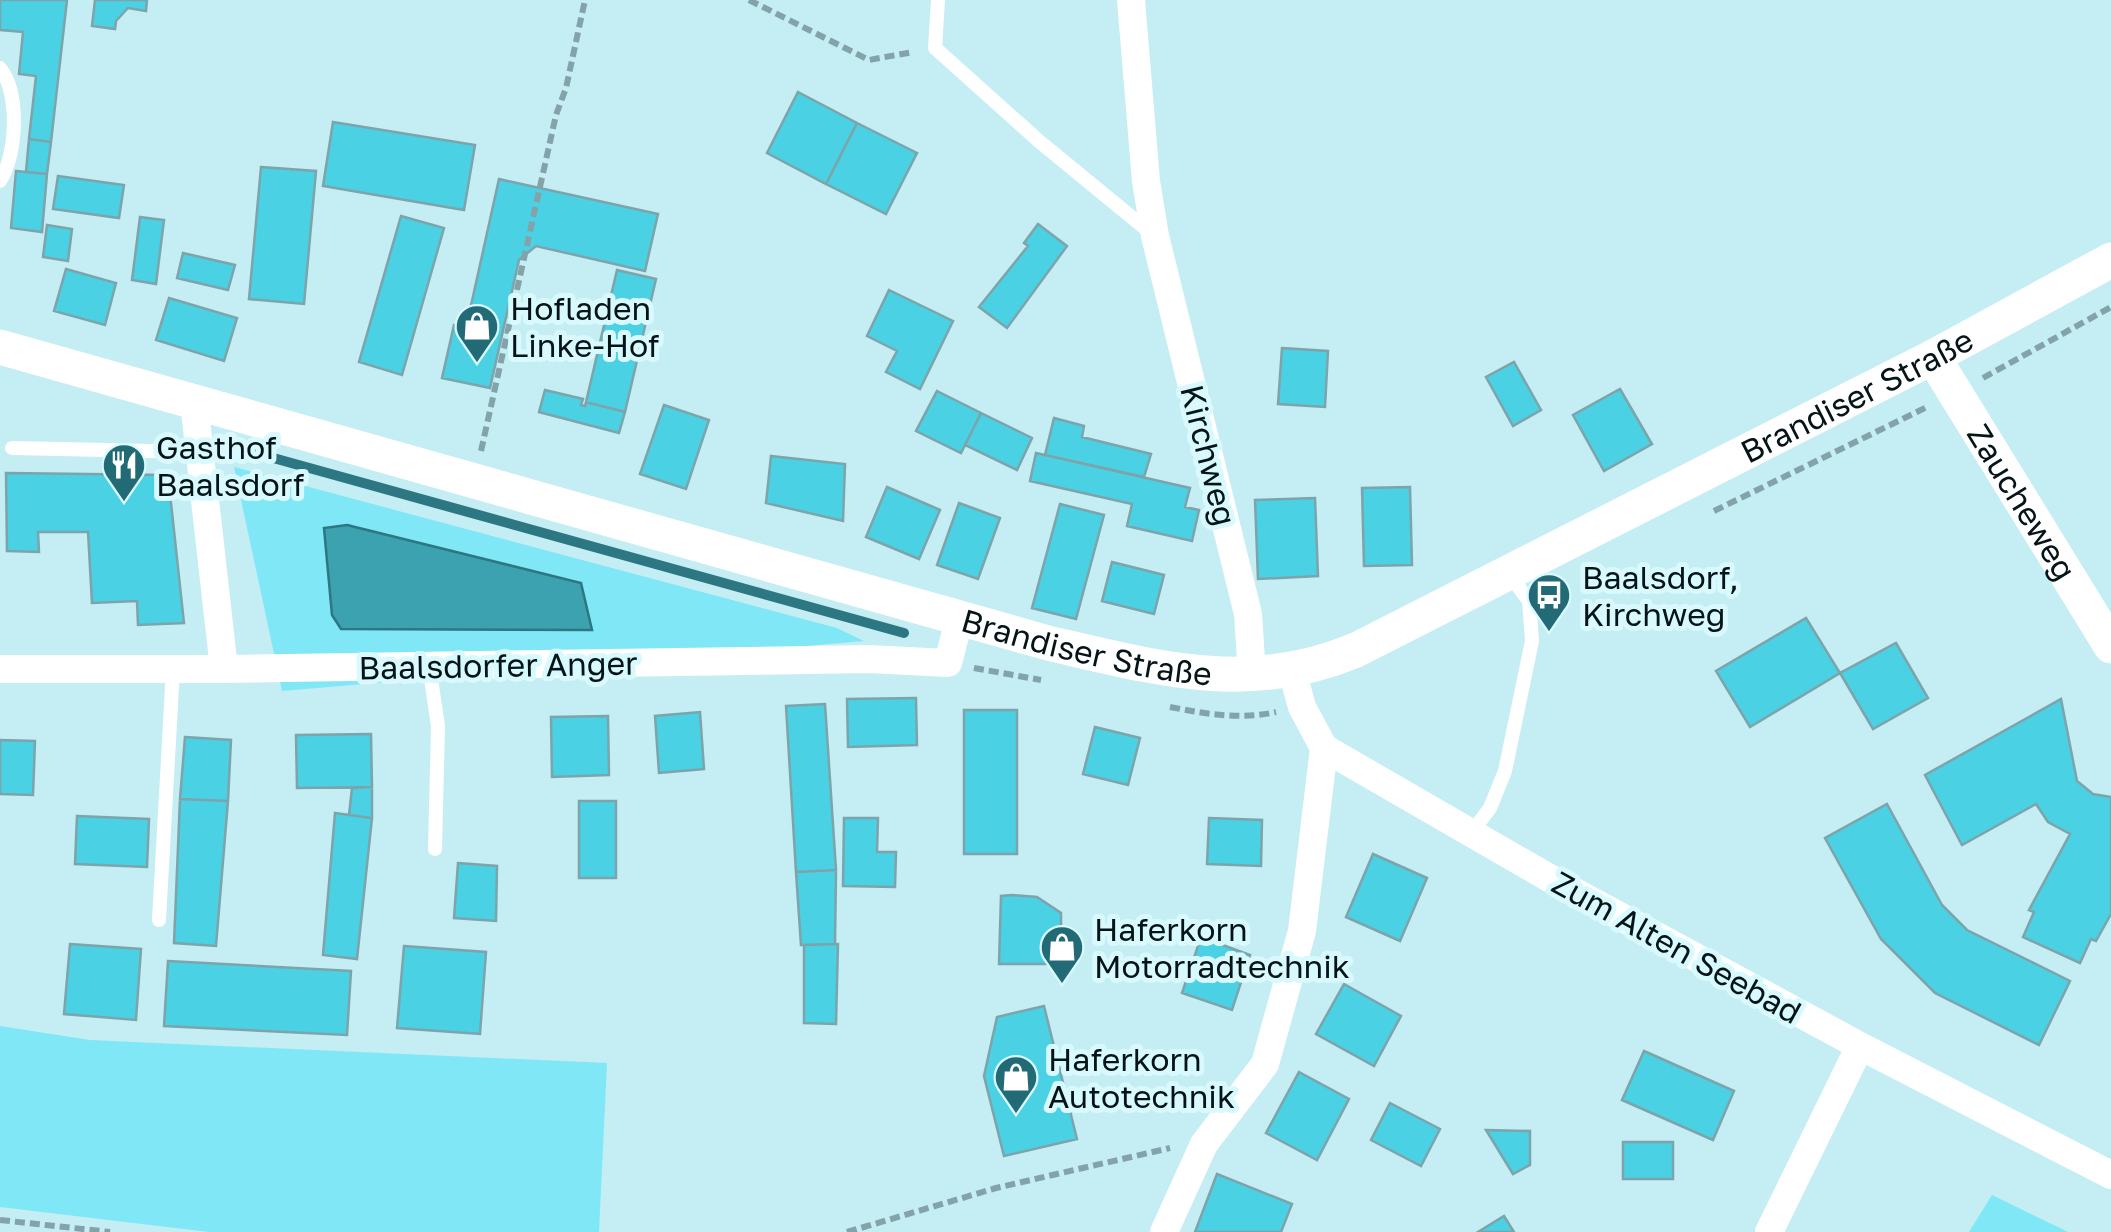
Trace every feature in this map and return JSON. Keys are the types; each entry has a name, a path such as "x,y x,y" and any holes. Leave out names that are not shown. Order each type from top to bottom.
{"street":[{"name":"Kirchweg","path":"1131,0 1146,181 1155,236 1248,614 1252,675"},
{"name":"Brandiser Straße","path":"0,347 1145,666 1186,673 1252,675 1324,664 1356,650 1933,357 2111,260"},
{"name":"Zaucheweg","path":"1933,357 2111,646"},
{"path":"194,402 224,669"},
{"path":"948,664 960,616"},
{"name":"Baalsdorfer Anger","path":"0,669 869,659 948,664"},
{"path":"1164,1232 1204,1144 1265,1064 1302,931 1324,748 1302,707 1292,670"},
{"name":"Zum Alten Seebad","path":"1324,748 1551,879 1860,1046 2111,1175"},
{"path":"1769,1232 1860,1046"}],"lane":[{"path":"938,0 935,48 1040,142 1155,236"},
{"path":"0,68 8,78 12,105 8,169 0,182"},
{"path":"12,448 200,452"},
{"path":"1472,832 1490,808 1506,772 1532,641 1529,602 1509,574"},
{"path":"429,666 438,726 435,849"},
{"path":"158,920 173,669"}],"path":[{"path":"479,460 586,0"},
{"path":"749,0 869,60 935,48"},
{"path":"948,664 1039,680"},
{"path":"848,1232 996,1188 1159,1149 1204,1144"},
{"path":"0,1220 110,1232"}],"shaded area":[{"path":"234,467 837,628 864,641 282,691"},
{"path":"347,525 581,583 592,630 341,629 332,615 324,528"},
{"path":"0,1026 90,1040 607,1063 599,1232 209,1232 0,1207"},
{"path":"1992,1195 2068,1232 1969,1232"}],"building":[{"path":"0,0 67,0 51,142 29,139 36,76 19,74 23,32 0,30"},
{"path":"95,0 147,0 146,11 128,8 116,21 115,29 92,26"},
{"path":"798,92 857,123 826,184 767,153"},
{"path":"333,122 475,145 464,210 323,186"},
{"path":"857,123 917,153 886,214 826,184"},
{"path":"29,139 51,142 47,174 26,172"},
{"path":"261,167 316,171 304,304 249,299"},
{"path":"16,171 47,174 42,232 11,228"},
{"path":"58,176 124,185 119,218 53,209"},
{"path":"499,179 658,214 645,271 536,246 519,260 490,388 442,378 454,325 466,328"},
{"path":"401,216 444,228 402,375 359,362"},
{"path":"140,217 164,220 156,284 132,280"},
{"path":"1038,224 1067,246 1007,328 979,307 1028,246 1024,243"},
{"path":"47,225 72,229 68,261 43,257"},
{"path":"183,253 235,265 228,290 177,278"},
{"path":"66,269 116,283 105,325 54,311"},
{"path":"617,270 656,279 625,412 586,402"},
{"path":"889,290 953,321 920,389 886,372 897,351 867,336"},
{"path":"169,298 237,318 224,361 156,340"},
{"path":"1282,348 1328,351 1325,407 1278,404"},
{"path":"1514,362 1541,410 1513,426 1486,377"},
{"path":"1620,389 1652,444 1604,471 1573,415"},
{"path":"545,390 583,399 581,405 586,402 625,412 619,433 539,412"},
{"path":"937,391 981,413 961,453 916,431"},
{"path":"664,405 709,420 686,489 640,474"},
{"path":"981,413 1032,438 1017,470 965,445"},
{"path":"1054,418 1084,426 1082,437 1151,454 1144,477 1045,455"},
{"path":"1036,453 1190,488 1185,507 1199,510 1192,541 1127,526 1132,504 1030,481"},
{"path":"771,456 845,464 843,521 766,503"},
{"path":"6,473 168,475 184,623 138,625 137,601 92,603 88,532 38,532 39,552 7,551"},
{"path":"887,487 940,510 919,559 866,537"},
{"path":"1410,487 1412,565 1364,566 1362,488"},
{"path":"1315,498 1318,576 1258,579 1255,500"},
{"path":"959,503 1000,518 978,579 937,565"},
{"path":"1060,504 1104,515 1076,619 1032,608"},
{"path":"1112,562 1164,575 1154,614 1102,601"},
{"path":"1806,618 1840,673 1750,727 1716,671"},
{"path":"1896,643 1928,698 1873,729 1840,673"},
{"path":"916,698 917,745 848,747 847,699"},
{"path":"2061,699 2077,781 2093,794 2111,797 2111,914 2096,941 2091,939 2080,963 2023,937 2034,912 2029,910 2070,834 2048,822 2036,804 1962,845 1925,775"},
{"path":"825,704 836,870 796,872 786,706"},
{"path":"964,710 1017,710 1017,854 964,854"},
{"path":"700,712 704,769 659,773 655,716"},
{"path":"608,716 609,775 552,777 551,717"},
{"path":"1095,727 1140,738 1128,785 1083,774"},
{"path":"371,734 372,787 297,788 296,735"},
{"path":"185,737 231,740 228,801 180,799"},
{"path":"0,740 35,741 33,795 0,794"},
{"path":"372,787 372,818 349,815 352,788"},
{"path":"180,799 228,801 216,946 174,943"},
{"path":"579,801 616,801 616,878 579,878"},
{"path":"1887,804 1942,905 1967,930 2070,981 2039,1045 1935,993 1881,939 1825,838"},
{"path":"335,813 372,818 357,959 323,955"},
{"path":"77,816 149,819 147,867 75,864"},
{"path":"844,818 878,818 877,852 896,852 895,887 843,886"},
{"path":"1209,818 1262,820 1261,866 1207,864"},
{"path":"1373,854 1427,878 1400,941 1346,917"},
{"path":"458,863 497,866 496,921 454,918"},
{"path":"836,870 835,944 801,945 796,872"},
{"path":"1001,896 1037,897 1061,913 1061,964 999,964"},
{"path":"1201,937 1250,955 1232,1010 1182,993"},
{"path":"70,944 141,949 136,1020 64,1014"},
{"path":"838,944 836,1024 804,1023 804,945"},
{"path":"404,946 486,952 480,1034 397,1028"},
{"path":"168,961 351,971 347,1035 164,1026"},
{"path":"1344,984 1401,1016 1374,1066 1316,1034"},
{"path":"1044,1006 1077,1139 1004,1156 984,1076 997,1017"},
{"path":"1644,1051 1734,1091 1713,1140 1622,1100"},
{"path":"1299,1072 1349,1099 1317,1160 1266,1133"},
{"path":"1390,1103 1440,1129 1421,1166 1371,1140"},
{"path":"1486,1130 1530,1131 1530,1165 1513,1174"},
{"path":"1623,1142 1673,1142 1673,1179 1623,1179"},
{"path":"1217,1174 1292,1204 1281,1232 1195,1232"},
{"path":"1504,1216 1514,1232 1478,1232"}],"waterway":[{"path":"230,446 904,633"}],"place":[{"name":"Hofladen Linke-Hof","path":"477,364"},
{"name":"Gasthof Baalsdorf","path":"124,503"},
{"name":"Baalsdorf, Kirchweg","path":"1549,633"},
{"name":"Haferkorn Motorradtechnik","path":"1062,985"},
{"name":"Haferkorn Autotechnik","path":"1016,1115"}]}
